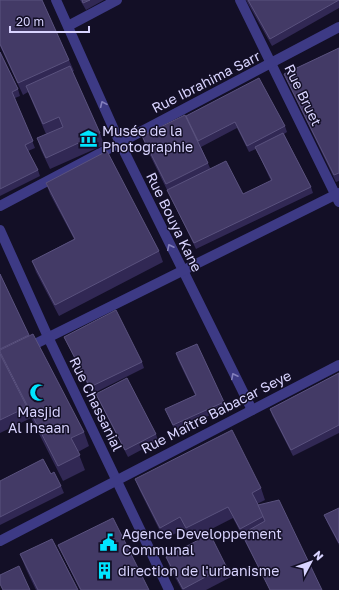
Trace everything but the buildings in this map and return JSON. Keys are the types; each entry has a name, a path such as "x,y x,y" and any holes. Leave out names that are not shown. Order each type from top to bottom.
{"street":[{"name":"Rue Bouya Kane","path":"56,0 120,143 252,410"},
{"path":"68,26 117,0"},
{"name":"Rue Bruet","path":"240,0 338,197"},
{"name":"Rue Ibrahima Sarr","path":"0,206 272,64 339,27"},
{"path":"21,352 182,271 338,197"},
{"name":"Rue Chassanial","path":"0,230 48,338 169,590"},
{"name":"Rue Maître Babacar Seye","path":"0,541 339,365"}],"place":[{"name":"Musée de la Photographie","path":"89,139"},
{"name":"Masjid Al Ihsaan","path":"39,392"},
{"name":"Agence Developpement Communal","path":"109,542"},
{"name":"direction de l'urbanisme","path":"105,571"}]}
